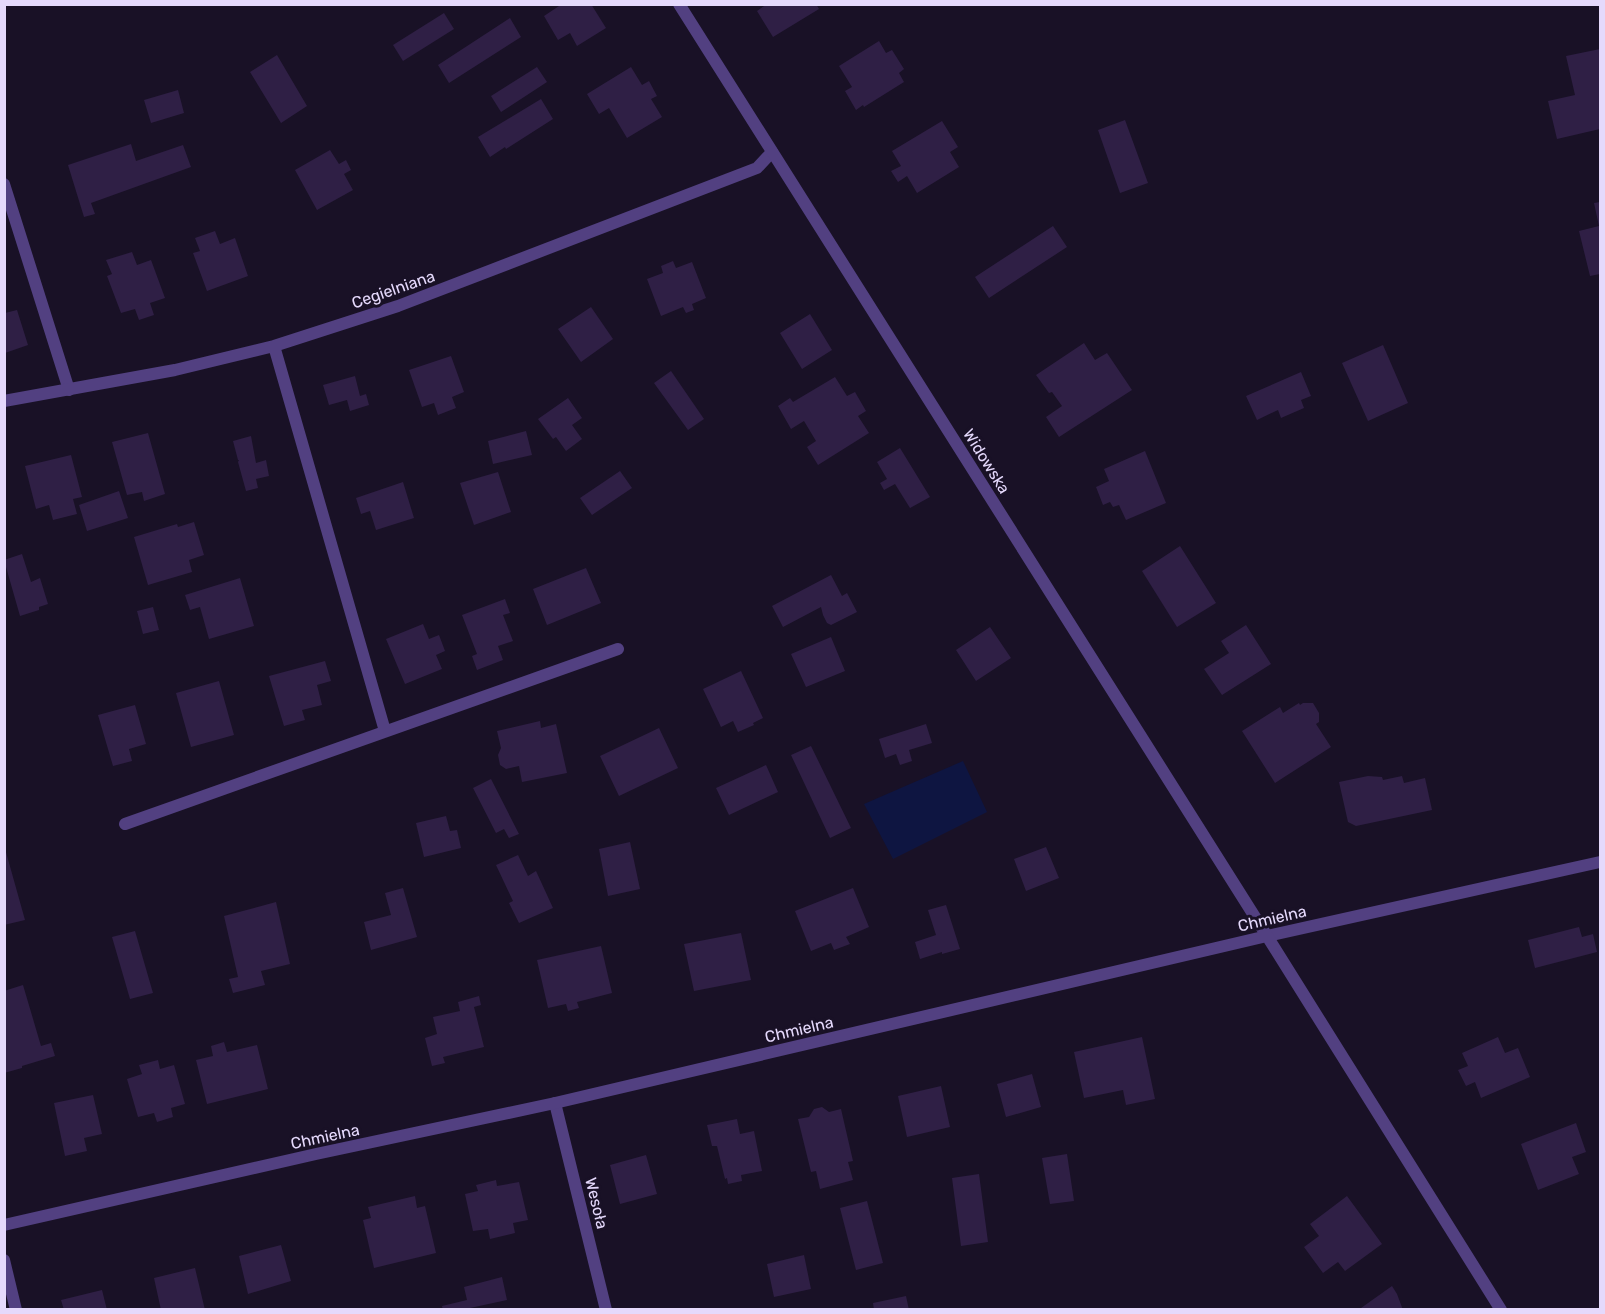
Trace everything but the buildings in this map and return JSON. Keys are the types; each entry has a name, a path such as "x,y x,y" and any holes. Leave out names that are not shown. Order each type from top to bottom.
{"street":[{"name":"Widowska","path":"679,4 1501,1310"},
{"name":"Cegielniana","path":"4,401 175,370 274,346 398,306 757,168 772,152"},
{"path":"4,184 69,390"},
{"path":"274,346 385,731"},
{"path":"125,824 618,649"},
{"name":"Chmielna","path":"4,1225 316,1154 555,1103 1267,936 1600,862"},
{"name":"Wesoła","path":"555,1103 606,1310"},
{"path":"4,1260 16,1310"}],"shaded area":[{"path":"963,761 987,812 893,859 864,804"}]}
